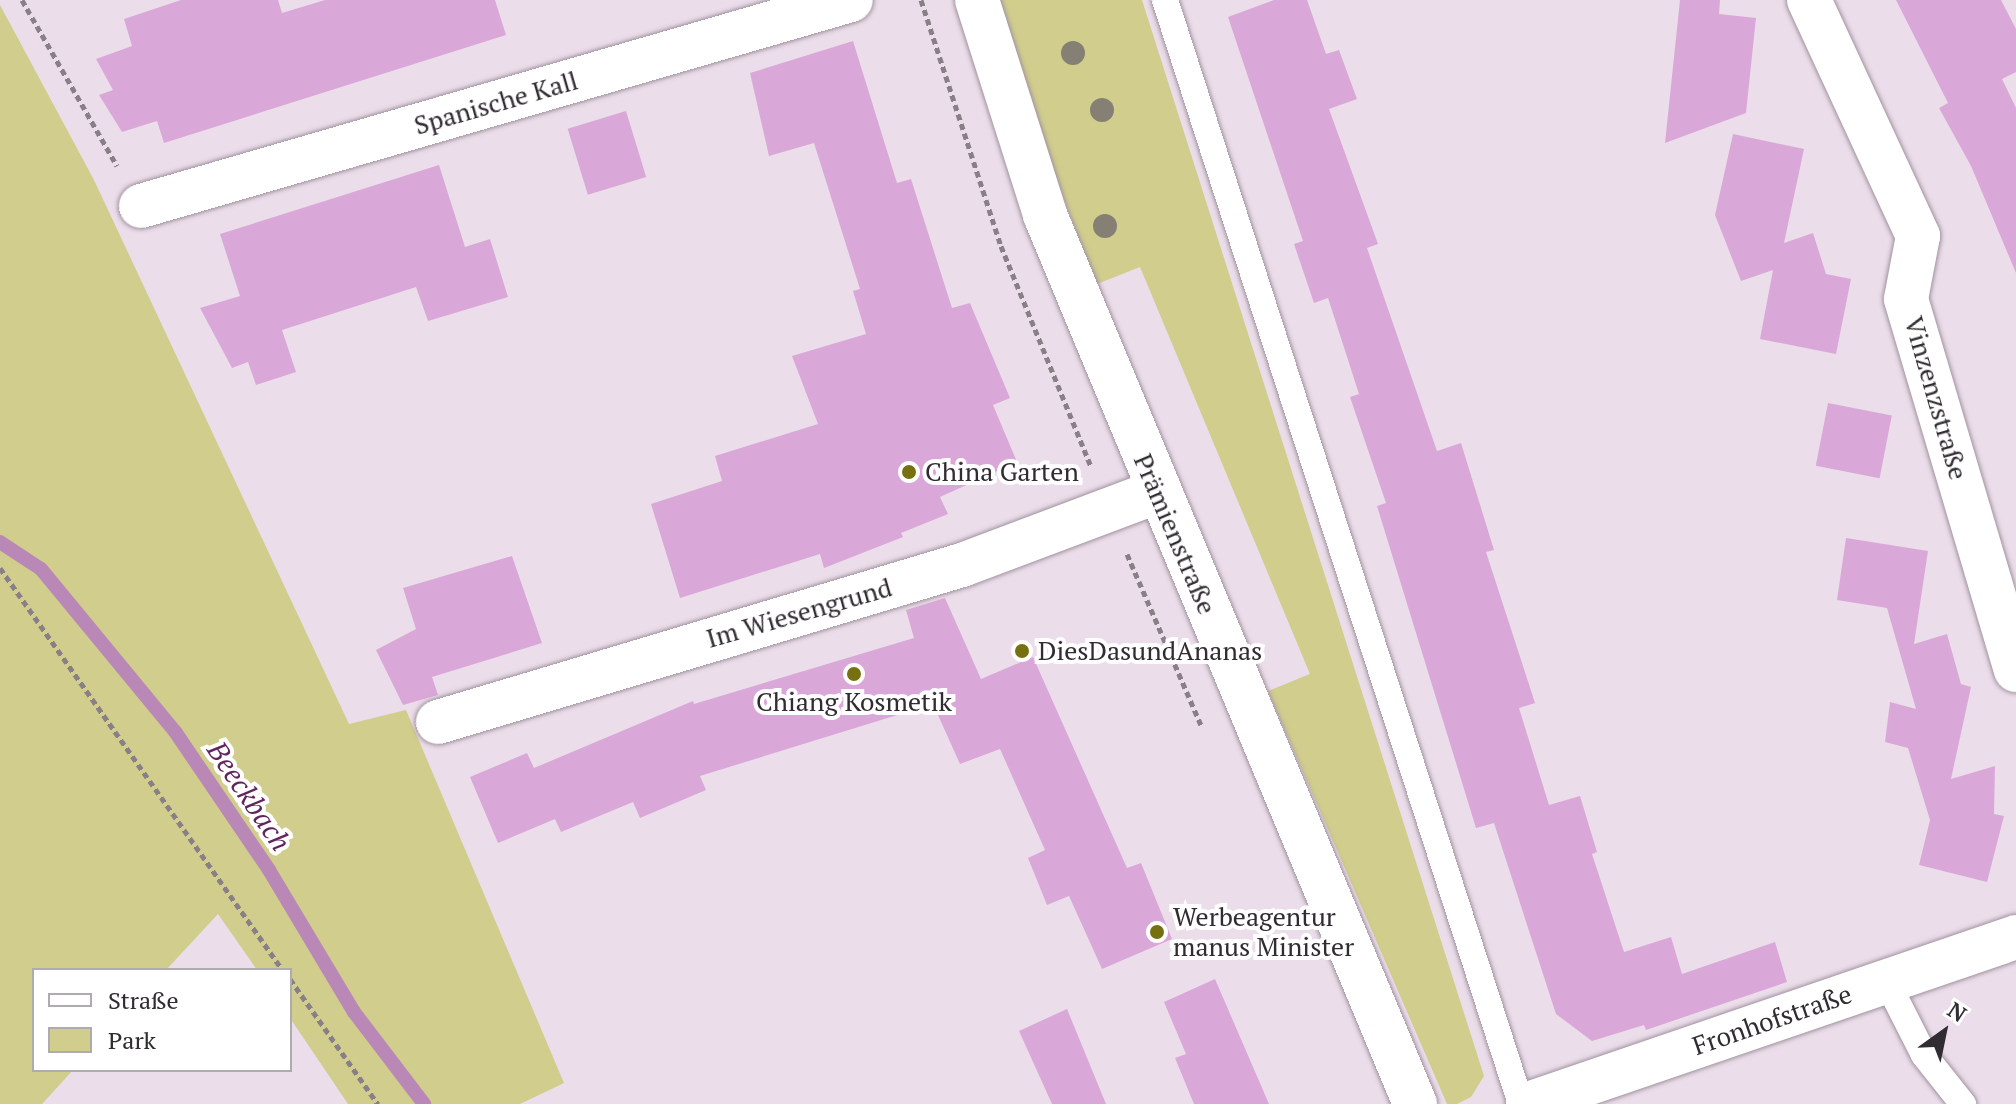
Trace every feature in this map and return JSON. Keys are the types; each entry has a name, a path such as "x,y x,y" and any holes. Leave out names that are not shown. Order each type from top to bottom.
{"street":[{"name":"Spanische Kall","path":"141,206 851,0"},
{"name":"Prämienstraße","path":"977,0 1045,215 1156,492 1415,1104"},
{"name":"Vinzenzstraße","path":"1809,0 1918,236 1906,299 2016,670"},
{"name":"Im Wiesengrund","path":"438,722 992,555 1156,492"},
{"name":"Fronhofstraße","path":"1528,1104 2016,937"}],"lane":[{"path":"1165,0 1521,1104"},
{"path":"1886,980 1924,1055 1963,1104"}],"path":[{"path":"22,0 141,206"},
{"path":"0,568 282,968"},
{"path":"292,982 378,1104"}],"green space":[{"path":"995,0 1142,0 1484,1076 1471,1097 1457,1104 1447,1104 1268,691 1310,674 1140,267 1097,284 1050,164"},
{"path":"0,5 94,180 349,724 406,710 564,1083 520,1104 348,1104 292,1021 292,968 256,968 218,914 168,968 32,968 32,1072 71,1072 42,1104 0,1104"}],"building":[{"path":"181,0 278,0 282,13 325,0 495,0 506,35 164,143 157,121 122,132 99,95 113,90 96,59 132,46 124,19"},
{"path":"1274,0 1307,0 1326,54 1339,50 1357,99 1329,109 1378,244 1367,248 1437,451 1461,443 1494,550 1486,552 1535,703 1519,708 1549,805 1580,796 1597,852 1592,854 1624,952 1671,937 1682,974 1775,942 1787,982 1646,1030 1644,1025 1592,1041 1556,1014 1494,823 1476,828 1377,506 1386,503 1350,397 1359,394 1328,298 1314,303 1294,244 1303,241 1228,17"},
{"path":"1680,0 1720,0 1719,14 1756,18 1746,113 1665,143"},
{"path":"1896,0 2001,0 2016,29 2016,72 2002,79 2016,108 2016,273 1971,166 1939,108 1948,103"},
{"path":"853,41 897,183 911,179 952,308 970,303 1010,398 993,405 1017,462 940,497 948,514 901,533 903,537 824,568 820,554 680,598 651,504 722,481 715,456 818,424 792,356 866,334 853,291 860,289 814,143 769,156 750,73"},
{"path":"626,111 646,177 588,195 568,129"},
{"path":"1733,134 1804,149 1784,243 1813,233 1826,274 1851,279 1836,354 1760,339 1773,270 1741,281 1715,215"},
{"path":"439,165 465,247 490,239 508,297 428,321 416,287 282,330 296,372 256,385 248,362 232,368 200,308 240,296 220,234"},
{"path":"1828,403 1892,415 1880,478 1816,466"},
{"path":"1846,538 1928,551 1914,644 1947,634 1961,684 1971,687 1951,779 1995,766 1994,814 2004,816 1987,882 1919,865 1930,820 1908,748 1885,742 1890,702 1916,709 1887,608 1837,600"},
{"path":"512,556 542,643 432,677 438,695 403,705 376,650 416,629 403,588"},
{"path":"945,598 981,679 1033,657 1127,868 1141,863 1172,939 1102,969 1069,896 1047,905 1028,858 1045,850 1000,749 960,764 933,704 700,776 706,790 640,818 633,802 561,832 555,819 498,843 470,777 527,753 534,768 693,701 694,704 914,638 906,610"},
{"path":"1215,979 1269,1104 1194,1104 1175,1058 1186,1054 1164,1002"},
{"path":"1067,1009 1106,1104 1052,1104 1019,1031"}],"waterway":[{"name":"Beeckbach","path":"0,542 41,569 176,733 269,870 354,1012 424,1104"}],"place":[{"name":"China Garten","path":"909,472"},
{"name":"DiesDasundAnanas","path":"1022,651"},
{"name":"Chiang Kosmetik","path":"854,674"},
{"name":"Werbeagentur manus Minister","path":"1157,932"}]}
